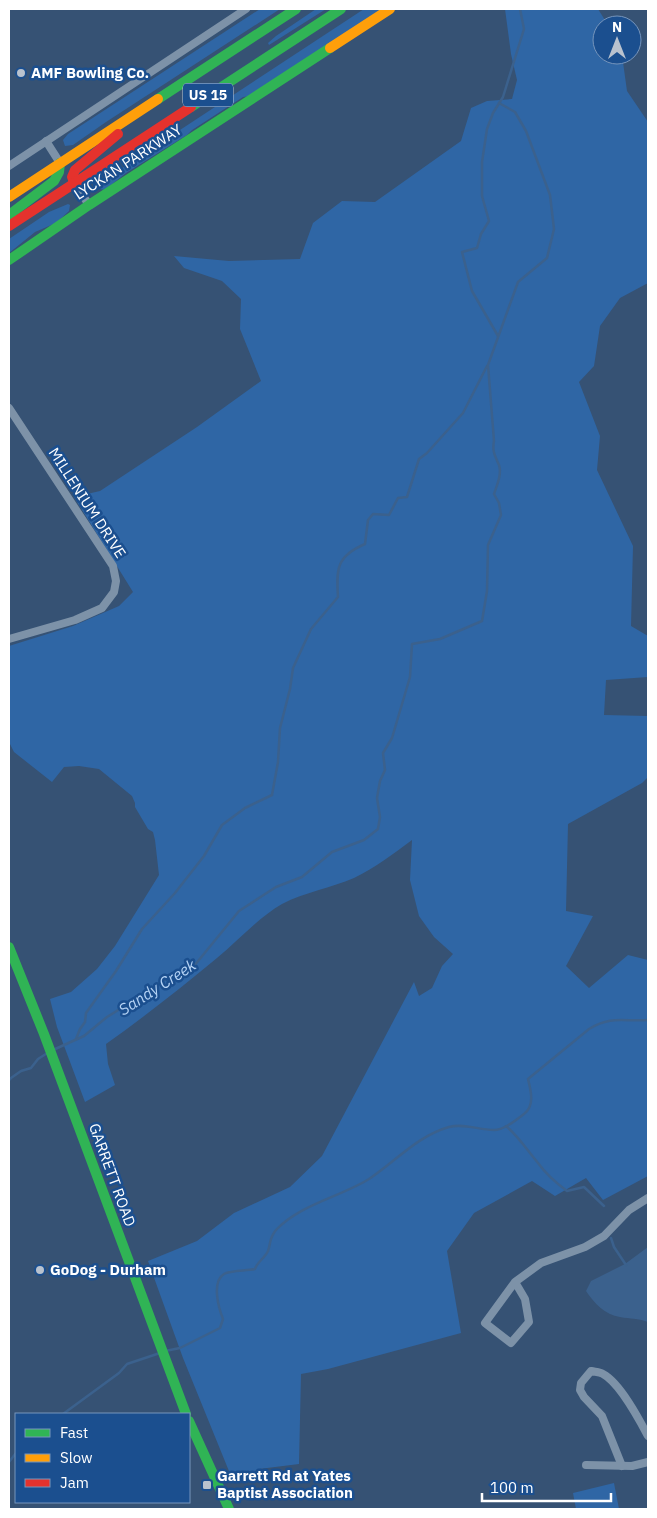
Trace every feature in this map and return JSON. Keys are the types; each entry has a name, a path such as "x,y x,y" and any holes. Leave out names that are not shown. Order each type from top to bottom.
{"main road":[{"name":"US 15","path":"9,197 296,9"},
{"name":"US 15","path":"9,226 341,9"},
{"name":"LYCKAN PARKWAY","path":"9,260 89,205 390,9"},
{"path":"74,182 72,175 76,169 162,97"},
{"path":"9,215 54,181 59,172 60,163"},
{"name":"GARRETT ROAD","path":"9,947 59,1073 186,1413"},
{"path":"190,1423 230,1509"}],"street":[{"path":"9,166 246,9"},
{"path":"46,141 60,163"},
{"path":"74,182 89,205"},
{"name":"MILLENIUM DRIVE","path":"9,408 113,566 116,581 114,592 102,608 75,620 9,640"},
{"path":"515,1282 525,1299 530,1322 512,1343 485,1322 515,1282 541,1263 585,1247 604,1236 629,1210 648,1198"},
{"path":"622,1466 608,1426 580,1390 581,1383 591,1371 603,1374 617,1387 634,1410 648,1436"},
{"path":"586,1465 632,1466 648,1462"}],"shaded area":[{"path":"260,9 280,9 73,145 65,146 63,140 68,134"},
{"path":"316,9 326,9 269,45 268,43 276,36"},
{"path":"364,9 382,9 251,96 243,97 126,173 105,190 99,189 99,184 107,178"},
{"path":"505,9 598,9 602,15 592,15 592,65 623,65 627,91 648,122 648,283 620,298 600,326 594,366 579,382 600,436 597,470 633,546 631,626 648,636 648,677 606,680 604,715 648,716 648,777 642,783 568,824 566,911 593,916 566,966 589,988 628,955 648,960 648,1176 603,1200 586,1178 555,1196 532,1181 474,1213 447,1251 461,1333 328,1369 301,1374 299,1464 259,1469 233,1481 183,1358 148,1261 197,1241 234,1213 290,1187 322,1156 414,982 419,996 432,988 442,966 453,954 434,937 419,916 410,880 412,840 362,874 291,900 265,916 190,980 106,1044 108,1064 115,1085 85,1102 57,1027 50,999 71,992 97,969 115,946 159,875 155,840 153,832 148,829 135,807 132,796 99,769 79,766 64,767 52,782 14,752 9,742 9,646 73,626 119,606 133,592 74,497 100,491 197,427 261,381 240,329 241,299 222,281 184,268 174,256 229,261 300,259 313,223 342,201 375,202 461,141 471,108 487,101 512,99 517,80 511,54"},
{"path":"68,204 70,205 69,211 56,223 35,232 9,253 9,239 49,212"},
{"path":"648,1247 648,1322 609,1314 596,1304 586,1291 591,1281 625,1264"},
{"path":"614,1483 619,1509 576,1509 573,1493"}],"waterway":[{"name":"Sandy Creek","path":"498,336 472,291 462,252 477,248 481,234 489,221 482,196 482,162 487,129 493,113 503,97 524,29 520,9"},
{"name":"Sandy Creek","path":"53,1050 84,1036 107,1017 163,980 180,975 194,966 239,911 276,887 302,877 332,852 364,840 378,829 380,817 377,798 380,781 385,770 383,753 392,738 410,677 412,644 440,639 482,621 487,591 488,545 501,515 499,503 494,494 499,480 500,468 493,445 488,365 518,282 547,258 554,229 550,195 526,131 515,112 499,103"},
{"path":"76,1039 85,1022 86,1013 116,971 142,929 175,893 204,856 222,825 245,808 272,795 278,762 280,728 290,689 293,668 311,629 338,597 337,578 340,564 349,553 365,544 368,520 373,514 389,515 398,498 407,497 419,459 427,453 463,413 487,366"},
{"path":"165,1351 180,1348 220,1328 223,1319 217,1296 220,1278 224,1274 231,1272 255,1269 268,1251 274,1233 285,1221 369,1179 416,1143 437,1131 455,1126 494,1130 506,1127 524,1114 530,1107 531,1098 528,1079 589,1029 611,1021 648,1020"},
{"name":"Sandy Creek","path":"9,1080 21,1071 31,1068 38,1059 49,1052"},
{"path":"506,1126 519,1139 544,1171 559,1185 567,1191 584,1187 604,1206"},
{"path":"611,1238 614,1247 626,1265"},
{"path":"64,1413 119,1373 127,1364 160,1353"},
{"path":"9,1462 15,1454"}],"traffic: fast":[{"path":"158,99 296,9"},
{"path":"191,107 341,9"},
{"path":"9,260 89,205 330,48"},
{"path":"9,215 54,181 59,172 60,163"},
{"path":"9,947 44,1034 186,1413"},
{"path":"190,1423 229,1509"}],"traffic: slow":[{"path":"330,48 390,9"},
{"path":"9,197 158,99"}],"traffic: jam":[{"path":"9,226 191,107"},
{"path":"74,182 72,177 75,170 118,134"}],"place":[{"name":"AMF Bowling Co.","path":"21,73"},
{"name":"GoDog - Durham","path":"40,1270"},
{"name":"Garrett Rd at Yates Baptist Association","path":"207,1485"}]}
